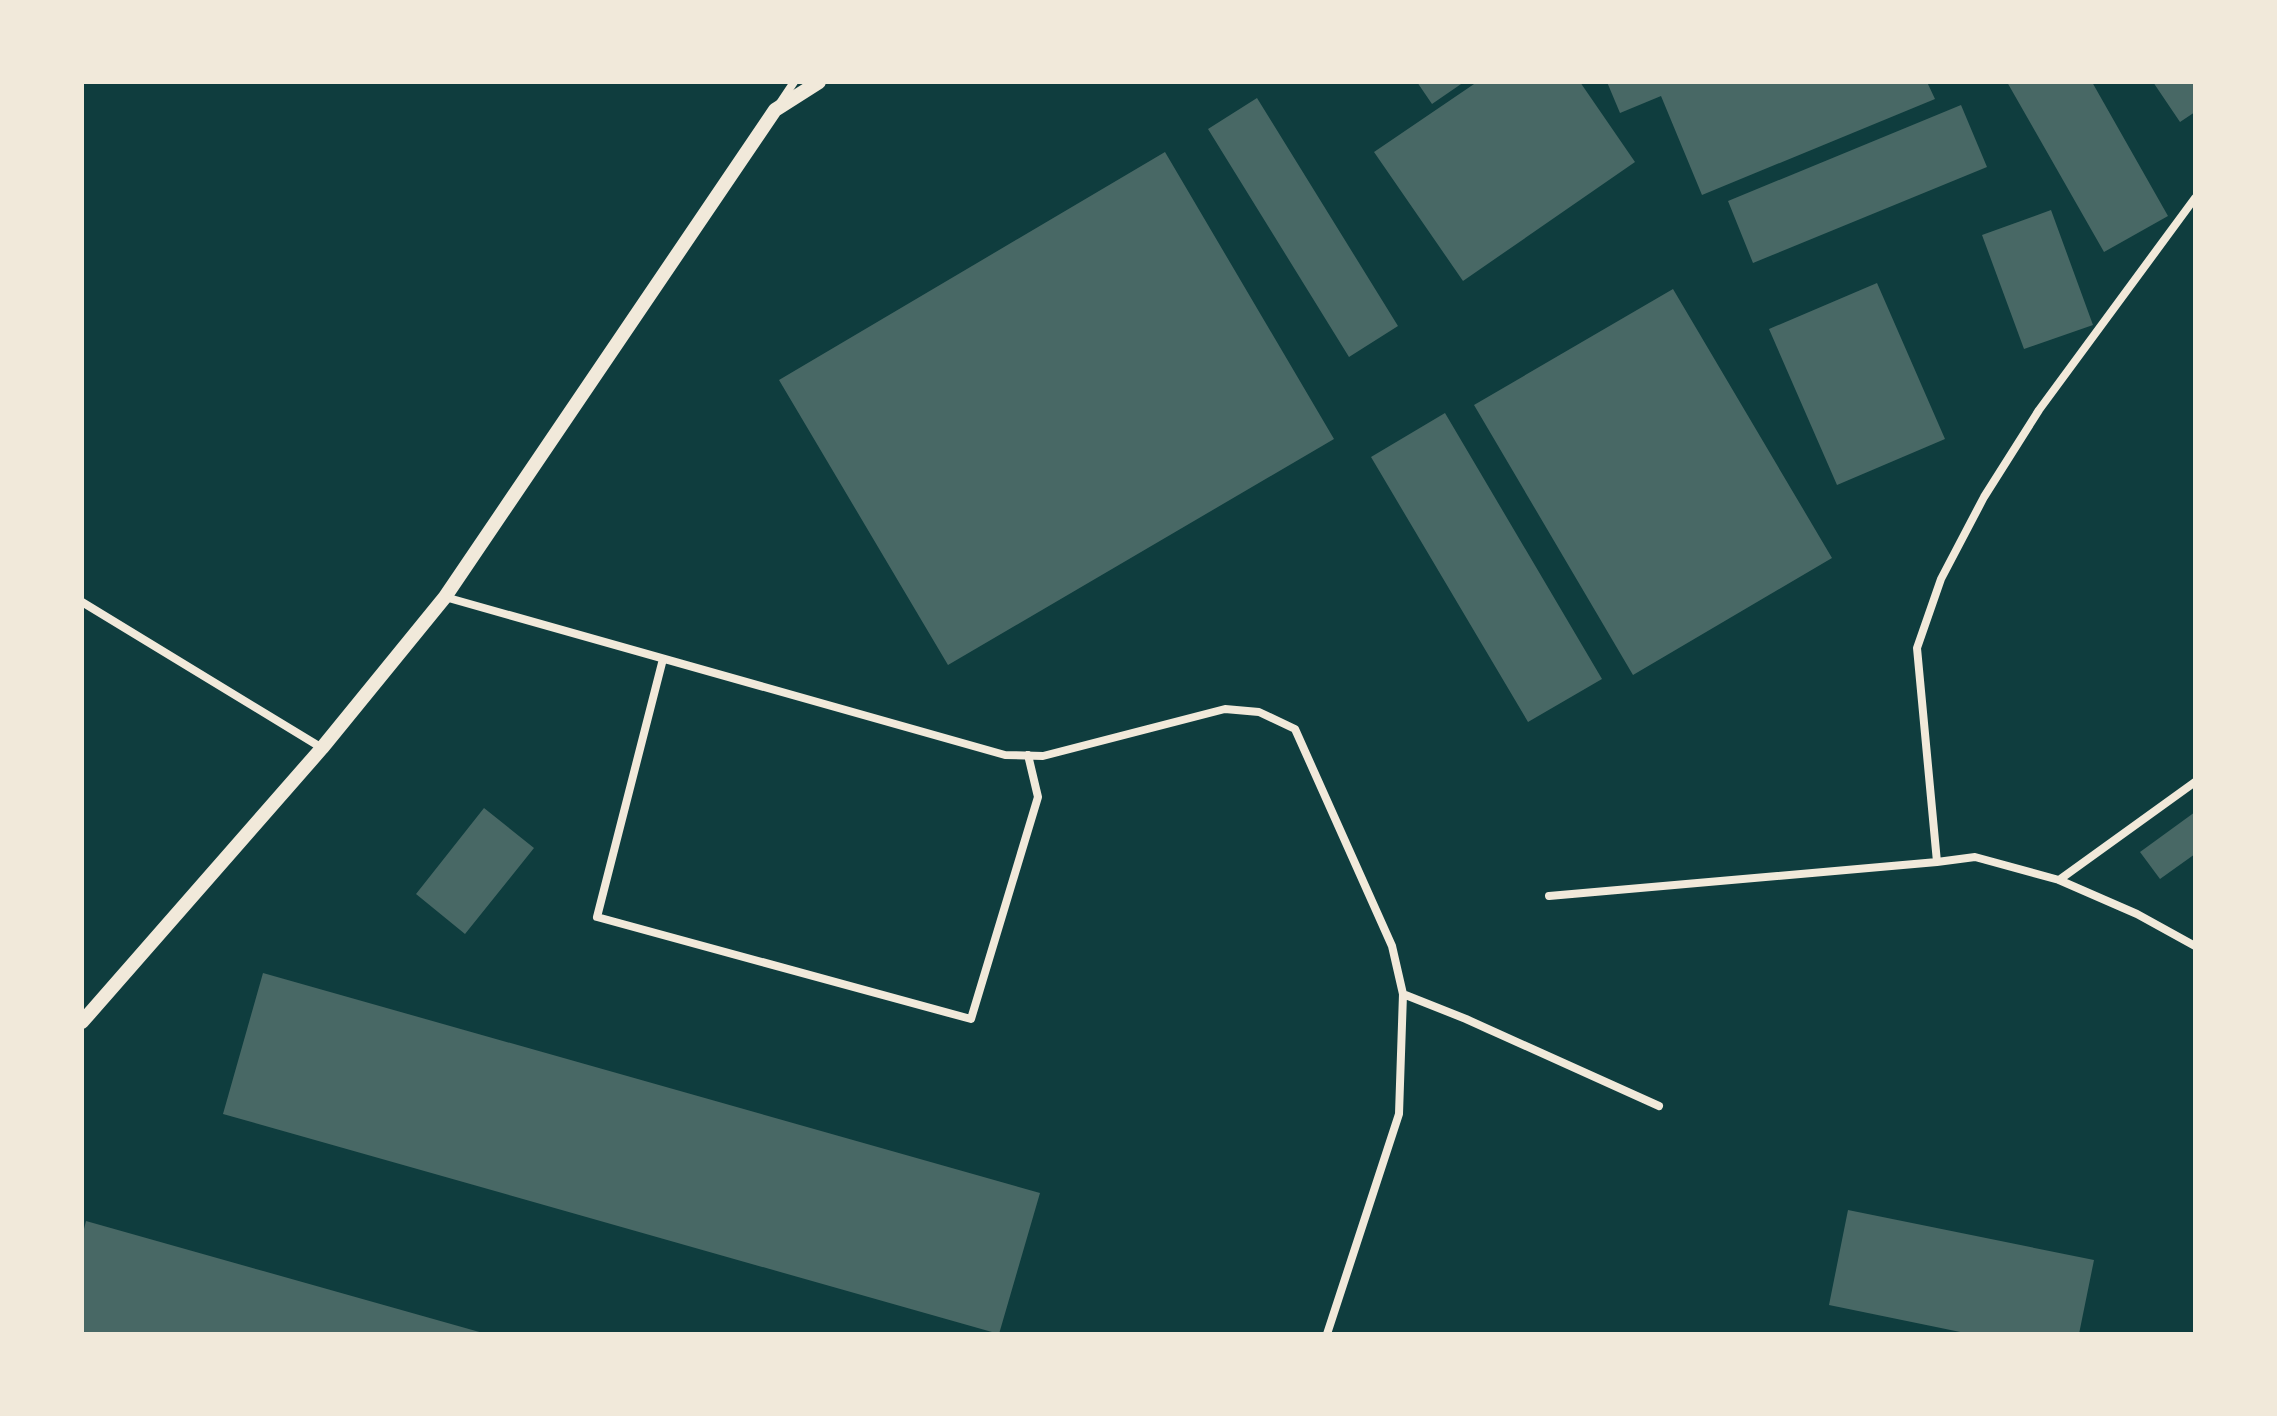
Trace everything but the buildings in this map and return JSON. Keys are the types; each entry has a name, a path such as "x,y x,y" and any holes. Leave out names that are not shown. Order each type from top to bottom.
{"street":[{"path":"82,1022 322,748 445,597 794,82"},
{"path":"775,110 819,82"},
{"path":"1937,862 1917,648 1941,579 1984,497 2039,410 2195,198"},
{"path":"445,597 1005,755 1043,756 1225,709 1259,712 1295,729 1392,946 1403,994 1399,1114 1327,1334"},
{"path":"82,602 322,748"},
{"path":"663,659 597,917 971,1019 1038,797 1028,755"},
{"path":"2059,880 2195,782"},
{"path":"1549,896 1975,857 2059,880 2137,914 2195,946"},
{"path":"1403,994 1659,1106"}]}
